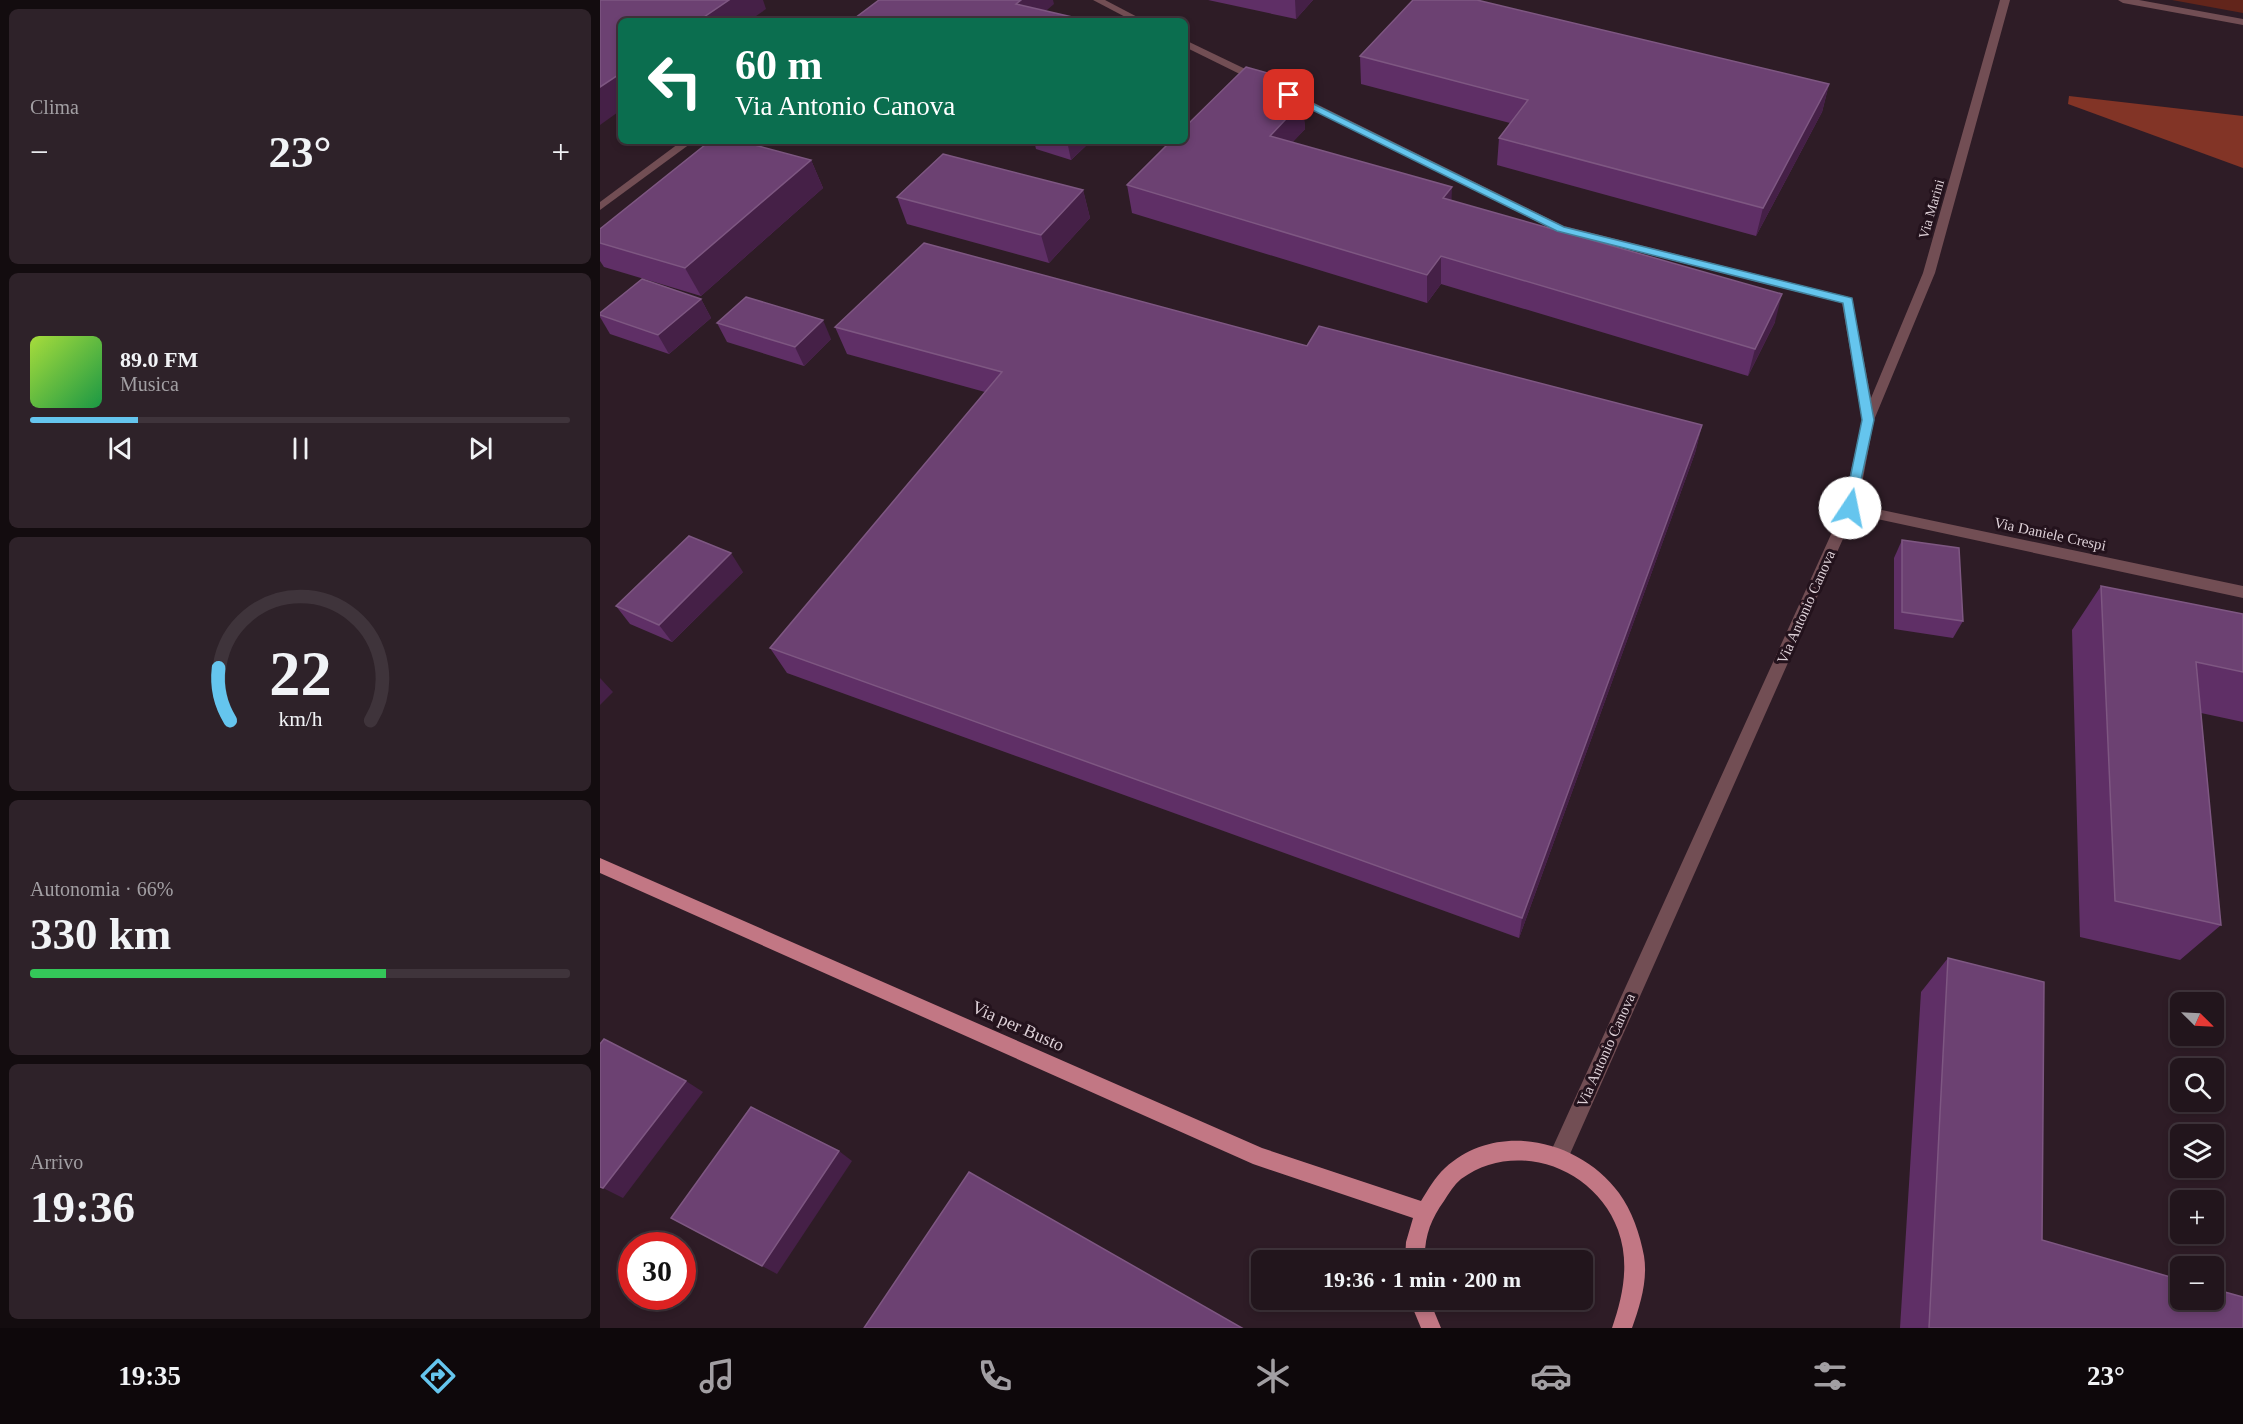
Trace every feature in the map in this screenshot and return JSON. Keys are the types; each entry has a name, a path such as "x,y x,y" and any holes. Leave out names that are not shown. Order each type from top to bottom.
{"main road":[{"name":"Via per Busto","path":"600,865 1260,1157 1424,1212"},
{"path":"1414,1250 1424,1212 1454,1172 1487,1154 1523,1148 1559,1156 1600,1183 1622,1216 1634,1256 1633,1298 1622,1328"},
{"path":"1424,1310 1431,1328"}],"street":[{"path":"1098,0 1134,18"},
{"name":"Via Marini","path":"1868,420 1929,273 2005,0"},
{"path":"2123,0 2243,22"},
{"name":"Via Antonio Canova","path":"1188,44 1560,229 1848,301 1868,420 1850,508 1559,1156"},
{"path":"600,207 685,144"},
{"name":"Via Daniele Crespi","path":"1850,508 2243,591"}],"shaded area":[{"path":"2172,0 2243,0 2243,13"},
{"path":"2069,96 2243,116 2243,168 2068,104"}],"building":[{"path":"600,0 729,0 702,18 618,18 618,75 600,87"},
{"path":"879,0 1021,0 1016,4 1072,17 1071,18 855,18"},
{"path":"1413,0 1477,0 1829,84 1763,208 1499,138 1528,100 1360,56"},
{"path":"1246,67 1300,82 1285,96 1303,101 1270,136 1452,187 1443,198 1782,294 1755,349 1441,256 1427,275 1127,185 1168,144 1188,144 1188,124"},
{"path":"706,144 750,144 811,160 685,268 600,243 600,229"},
{"path":"943,154 1083,190 1041,235 897,197"},
{"path":"924,243 1307,346 1319,326 1702,425 1522,918 770,648 1002,372 835,327"},
{"path":"642,279 701,299 658,335 600,315"},
{"path":"746,297 823,320 795,347 717,323"},
{"path":"689,536 731,553 659,625 616,606"},
{"path":"1902,540 1959,548 1963,621 1902,612"},
{"path":"2101,586 2243,614 2243,672 2196,662 2221,925 2115,901"},
{"path":"1948,958 2044,982 2042,1240 2170,1277 2170,1310 2224,1310 2224,1292 2243,1297 2243,1328 1929,1328"},
{"path":"604,1039 686,1081 603,1188 600,1187 600,1044"},
{"path":"751,1107 839,1151 762,1266 671,1218"},
{"path":"969,1172 1242,1328 864,1328"}],"route":[{"path":"1289,95 1560,229 1848,301 1868,420 1850,508"}]}
